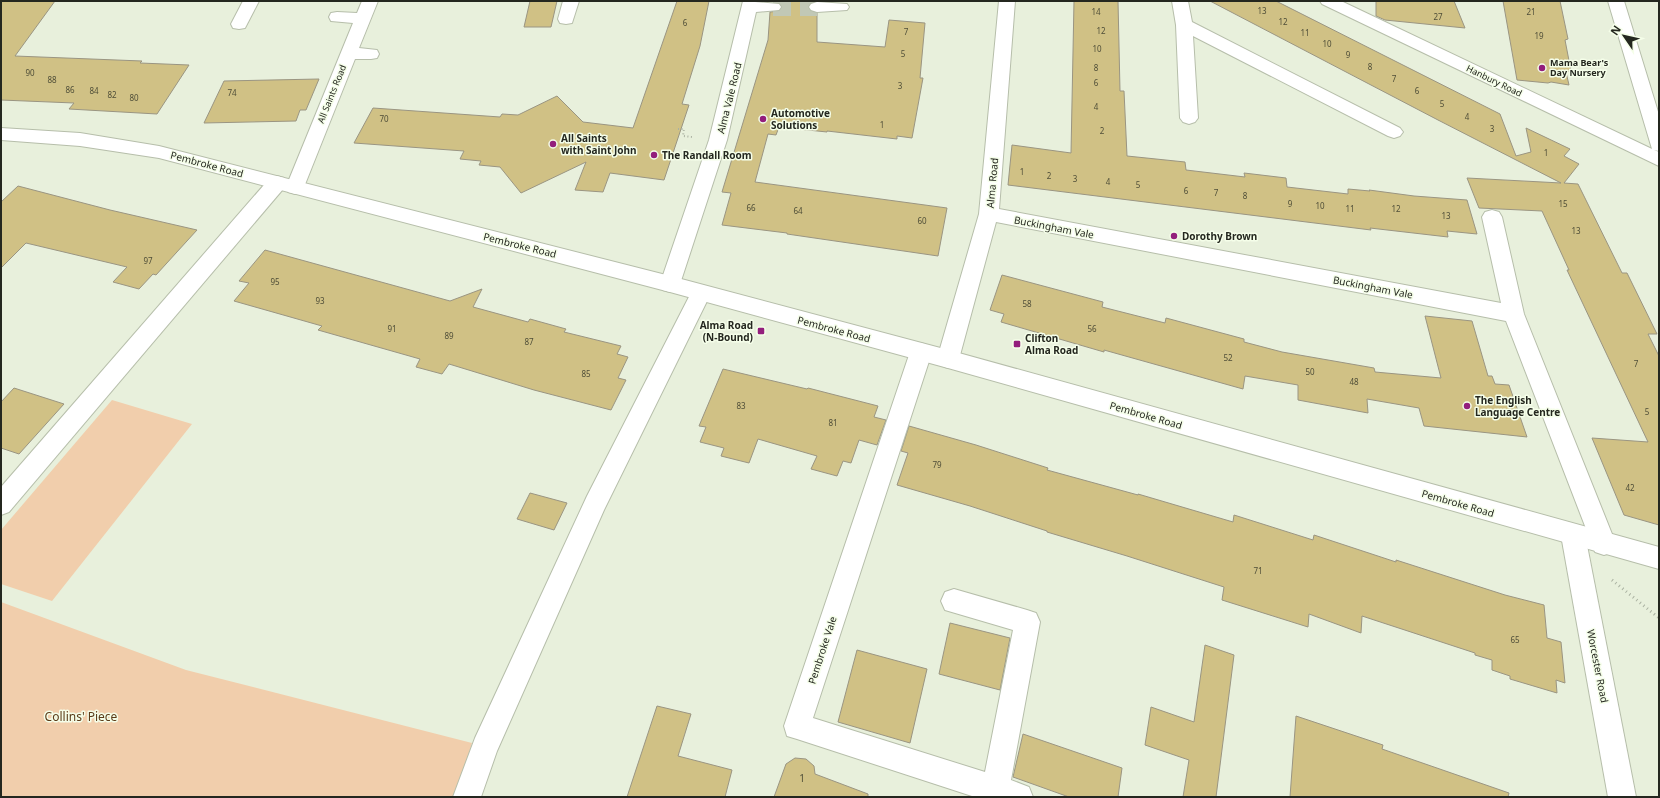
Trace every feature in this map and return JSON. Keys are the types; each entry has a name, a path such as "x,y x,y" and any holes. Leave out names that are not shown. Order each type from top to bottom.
{"street":[{"path":"239,24 251,1"},
{"name":"All Saints Road","path":"1,504 286,185 364,18 370,1"},
{"path":"566,19 570,1"},
{"name":"Alma Road","path":"948,359 989,214 1007,1"},
{"path":"1180,1 1184,25 1189,118"},
{"name":"Hanbury Road","path":"1328,1 1659,160"},
{"path":"1616,1 1659,145"},
{"path":"751,4 773,7"},
{"name":"Alma Vale Road","path":"670,284 718,140 751,4"},
{"path":"818,7 841,7"},
{"path":"337,17 364,18"},
{"path":"1184,25 1394,132"},
{"path":"348,53 371,54"},
{"name":"Pembroke Road","path":"1,134 39,135 106,142 159,152 670,284 948,359 1604,544 1659,558"},
{"name":"Buckingham Vale","path":"989,214 1514,314"},
{"path":"1492,217 1514,314 1604,544"},
{"path":"467,797 485,748 595,504 701,293"},
{"name":"Pembroke Vale","path":"921,352 797,726 1007,793"},
{"name":"Worcester Road","path":"1573,535 1622,797"},
{"path":"954,601 1027,622 1007,793"}],"path":[{"path":"678,129 684,129 683,136"},
{"path":"1629,593 1659,618"}],"green space":[{"path":"112,400 192,424 52,601 1,584 1,530"},
{"name":"Collins' Piece","path":"1,602 186,670 472,743 456,797 1,797"}],"building":[{"path":"1,1 55,1 15,56 142,61 140,63 189,65 157,114 69,109 74,103 1,100"},
{"path":"530,1 557,1 551,27 524,27"},
{"path":"677,1 709,1 700,46 682,104 689,105 664,180 610,173 603,192 575,190 586,162 521,193 500,167 479,165 481,161 460,159 464,151 354,143 373,108 500,117 502,114 518,115 557,96 583,122 633,128"},
{"path":"770,1 815,1 810,3 808,8 817,13 817,42 885,47 889,20 925,23 920,78 923,78 912,138 897,136 897,139 779,127 776,135 768,134 755,182 947,208 938,256 787,233 722,225 731,193 722,192 768,40 770,12 779,11 782,8 779,3"},
{"path":"1074,1 1118,1 1120,91 1124,91 1127,156 1185,162 1186,170 1245,177 1244,173 1286,178 1287,187 1348,194 1348,189 1370,191 1369,190 1414,196 1467,200 1477,234 1447,231 1448,237 1370,228 1371,230 1008,185 1012,145 1071,153"},
{"path":"1210,1 1276,1 1500,114 1516,156 1531,152 1526,128 1570,149 1564,156 1579,164 1564,183 1578,184 1622,273 1627,273 1657,334 1648,334 1659,356 1659,525 1624,515 1592,438 1648,442 1567,270 1569,270 1542,211 1479,208 1467,178 1561,183"},
{"path":"1376,1 1454,1 1465,28 1385,20 1376,16"},
{"path":"1503,1 1560,1 1568,39 1565,40 1571,71 1566,72 1569,85 1551,82 1517,80"},
{"path":"319,79 306,110 300,110 296,121 204,123 224,81"},
{"path":"18,186 110,210 197,230 156,275 153,274 139,289 113,282 127,267 26,243 1,268 1,202"},
{"path":"265,250 450,301 482,289 473,307 528,322 530,319 566,329 564,332 621,346 617,354 628,357 618,378 626,380 611,410 534,390 449,364 442,374 416,367 420,359 318,330 322,326 234,301 249,283 239,281"},
{"path":"1002,275 1103,302 1102,307 1165,323 1166,318 1244,339 1244,342 1282,352 1374,368 1375,372 1441,378 1425,316 1472,321 1488,376 1492,376 1495,384 1509,385 1527,437 1424,426 1419,408 1367,399 1368,413 1298,400 1298,385 1245,376 1243,389 1104,350 1104,352 1001,322 1004,314 990,310"},
{"path":"723,369 808,388 878,406 874,417 886,420 877,445 859,440 851,463 843,461 837,476 811,469 817,456 758,439 749,463 721,456 724,448 700,442 706,427 699,426"},
{"path":"14,388 64,404 19,454 1,448 1,402"},
{"path":"909,426 976,445 1048,468 1047,470 1138,494 1233,522 1234,515 1313,540 1314,535 1396,562 1396,560 1505,595 1544,605 1547,638 1561,642 1565,683 1556,680 1557,693 1510,679 1510,676 1492,670 1492,660 1362,616 1361,633 1309,614 1308,627 1222,600 1224,587 1047,532 970,506 897,485 908,453 901,451"},
{"path":"530,493 567,503 554,530 517,519"},
{"path":"950,623 1010,638 1000,690 939,674"},
{"path":"1205,645 1234,655 1216,797 1183,797 1189,760 1145,745 1151,707 1194,722"},
{"path":"857,650 927,669 910,743 838,722"},
{"path":"657,706 691,714 678,756 732,770 725,797 627,797"},
{"path":"1296,716 1383,745 1382,749 1509,793 1508,797 1290,797"},
{"path":"1023,734 1122,768 1118,797 1069,797 1013,777"},
{"path":"795,758 806,759 814,766 815,774 868,794 868,797 774,797 786,764"}],"tunnel":[{"path":"773,7 817,7"}],"place":[{"name":"Mama Bear's Day Nursery","path":"1542,68"},
{"name":"Automotive Solutions","path":"763,119"},
{"name":"All Saints with Saint John","path":"553,144"},
{"name":"The Randall Room","path":"654,155"},
{"name":"Dorothy Brown","path":"1174,236"},
{"name":"Alma Road (N-Bound)","path":"761,331"},
{"name":"Clifton Alma Road","path":"1017,344"},
{"name":"The English Language Centre","path":"1467,406"}]}
